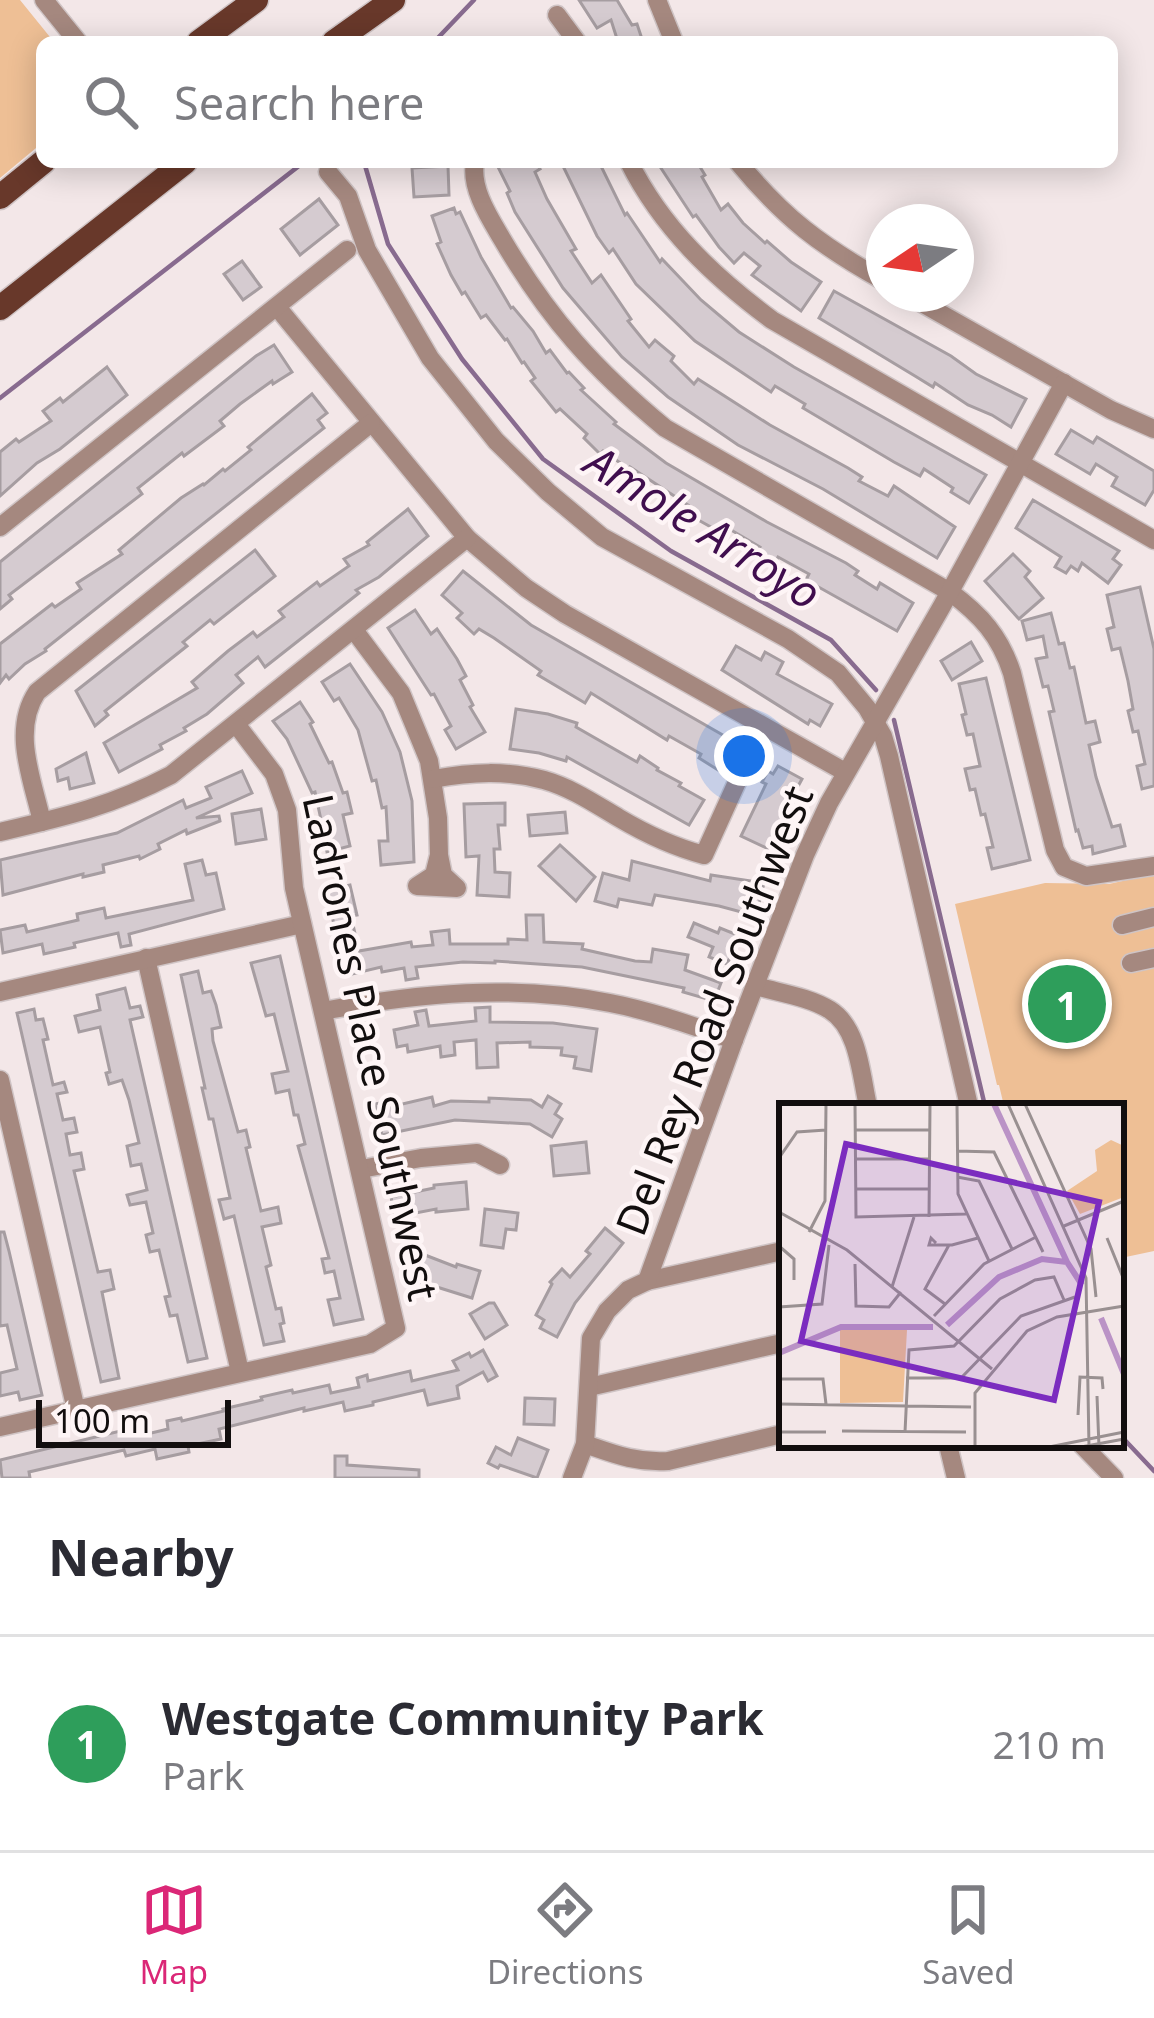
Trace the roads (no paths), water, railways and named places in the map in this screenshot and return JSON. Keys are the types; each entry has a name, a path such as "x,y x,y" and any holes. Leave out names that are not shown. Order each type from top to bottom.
{"main road":[{"path":"207,36 256,0"},
{"path":"342,36 393,0"},
{"path":"2,191 36,167"},
{"path":"0,308 174,168"}],"street":[{"path":"44,0 73,36"},
{"path":"657,0 672,36"},
{"path":"557,15 573,36"},
{"path":"474,168 491,221 534,292 565,334 627,397 665,428 950,592 985,621 1005,651 1055,850 1064,867 1086,876 1154,866"},
{"path":"633,168 694,255 772,320 1154,540"},
{"path":"742,168 807,235 866,270"},
{"path":"328,172 348,196 368,250 430,358 496,441 602,537 788,639 838,673 875,719 890,756 968,1103"},
{"path":"0,527 347,250"},
{"path":"277,307 467,538 509,575 566,614 844,772"},
{"path":"938,312 1111,410 1154,429"},
{"name":"Del Rey Road Southwest","path":"572,1478 585,1444 591,1339 628,1290 647,1281 805,855 844,772 892,695 1064,383"},
{"path":"42,822 24,742 26,712 37,692 371,424"},
{"path":"0,832 88,812 171,775 467,538"},
{"path":"354,630 401,693 429,761 439,855"},
{"name":"Ladrones Place Southwest","path":"236,724 274,774 287,810 294,887 396,1328 370,1343 240,1372"},
{"path":"433,779 489,772 546,781 676,848 704,855 762,727"},
{"path":"1122,925 1154,917"},
{"path":"0,992 302,924"},
{"path":"0,1427 240,1372 146,958"},
{"path":"1131,963 1154,958"},
{"path":"756,986 812,1002 842,1020 856,1051 867,1103"},
{"path":"323,1011 438,994 548,994 660,1015 734,1040"},
{"path":"0,1080 76,1410"},
{"path":"361,1169 477,1153 500,1165"},
{"path":"647,1281 779,1252"},
{"path":"590,1388 779,1344"},
{"path":"585,1444 649,1462 779,1435"},
{"path":"949,1448 956,1478"},
{"path":"1085,1448 1114,1478"}],"waterway":[{"name":"Amole Arroyo","path":"440,36 474,0"},
{"path":"0,398 296,168"},
{"name":"Amole Arroyo","path":"366,168 388,244 462,359 543,459 671,551 831,640 876,690"},
{"name":"Amole Arroyo","path":"894,720 984,1103"},
{"name":"Amole Arroyo","path":"1124,1439 1154,1471"}],"place":[{"name":"Westgate Community Park","path":"1067,1004"}]}
